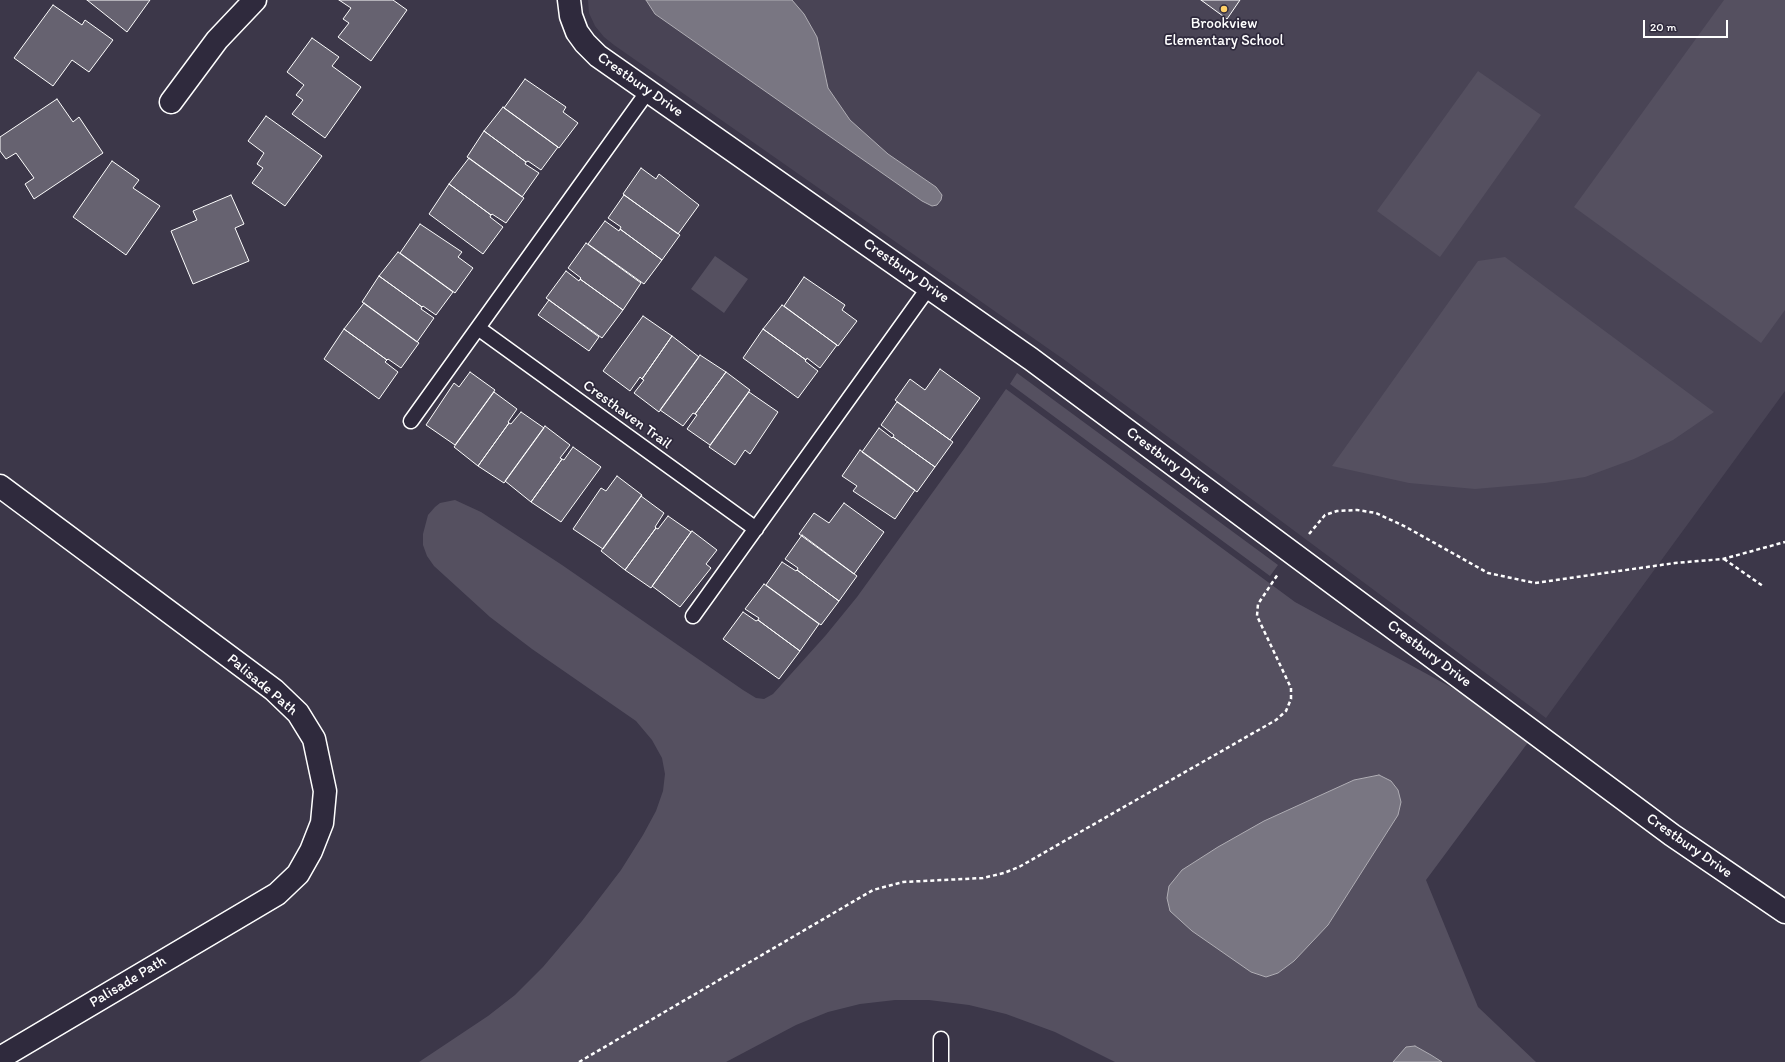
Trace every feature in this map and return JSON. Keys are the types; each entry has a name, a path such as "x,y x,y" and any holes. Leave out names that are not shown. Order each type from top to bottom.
{"street":[{"path":"171,102 217,40 255,0"},
{"name":"Crestbury Drive","path":"570,0 572,21 577,32 585,43 598,56 929,287 1066,385 1672,835 1785,912"},
{"name":"Palisade Path","path":"0,486 267,685 298,713 314,738 325,791 322,823 312,851 298,874 277,894 0,1058"}],"lane":[{"path":"411,421 648,91"},
{"path":"693,616 929,287"},
{"name":"Cresthaven Trail","path":"478,328 756,529"},
{"path":"941,1039 941,1062"}],"path":[{"path":"1313,528 1325,515 1337,511 1357,510 1376,513 1406,527 1488,573 1536,582 1675,563 1723,559 1785,542"},
{"path":"1723,559 1763,586"},
{"path":"579,1062 873,890 903,882 983,878 1004,873 1019,867 1276,720 1286,711 1291,699 1291,688 1257,616 1258,604 1272,582"}],"shaded area":[{"path":"588,0 1785,0 1785,391 1546,718 1066,361 614,45 604,37 595,26 589,13"},
{"path":"646,0 792,0 804,14 817,37 828,88 850,120 888,154 936,187 942,195 941,200 937,205 932,206 922,201 655,14"},
{"path":"1724,0 1785,0 1785,310 1761,343 1574,207"},
{"path":"1478,71 1541,115 1440,257 1377,211"},
{"path":"715,256 748,279 724,313 691,289"},
{"path":"1505,257 1714,412 1673,440 1634,459 1585,477 1545,483 1475,489 1409,483 1332,466 1478,261"},
{"path":"1017,373 1278,565 1270,576 1010,384"},
{"path":"1006,389 1295,602 1535,733 1426,880 1478,1007 1536,1062 1115,1062 1055,1032 1006,1014 969,1005 929,1000 895,1000 860,1004 828,1012 796,1025 726,1062 419,1062 488,1016 515,995 543,967 582,921 621,870 656,811 663,791 665,774 662,758 652,740 636,721 532,649 490,617 434,566 427,556 423,545 423,534 428,515 440,503 455,500 481,512 562,565 743,690 756,698 764,699 773,694 826,635 857,597"},
{"path":"1379,775 1391,781 1398,790 1401,802 1398,815 1328,925 1294,961 1278,973 1266,977 1251,972 1192,931 1170,911 1167,898 1169,886 1182,870 1218,847 1264,821 1354,780"},
{"path":"1415,1046 1442,1062 1393,1062 1406,1047"}],"building":[{"path":"87,0 150,0 127,32"},
{"path":"339,0 393,0 407,10 371,61 338,37 349,23 343,19 351,8"},
{"name":"Brookview Elementary School","path":"1201,0 1240,0 1227,19"},
{"path":"53,5 82,25 85,20 113,40 89,72 72,60 53,86 14,58"},
{"path":"312,38 339,57 332,66 361,87 325,138 292,114 303,100 296,95 304,85 287,72"},
{"path":"525,79 566,107 563,112 578,123 559,148 504,108"},
{"path":"57,99 73,122 79,117 103,153 34,199 25,184 34,178 16,153 6,159 0,151 0,137"},
{"path":"503,107 558,147 541,170 528,161 526,162 484,131"},
{"path":"266,116 322,156 285,206 252,183 263,168 257,164 264,153 248,141"},
{"path":"484,131 526,162 525,164 539,173 522,197 467,157"},
{"path":"469,158 524,198 506,223 492,214 491,215 449,184"},
{"path":"112,161 139,180 133,188 160,206 126,255 73,217"},
{"path":"641,168 656,179 659,174 699,205 678,234 623,194"},
{"path":"449,184 491,215 490,217 503,227 483,254 429,214"},
{"path":"231,195 244,224 235,228 249,261 193,284 171,231 197,220 193,211"},
{"path":"624,195 680,235 662,260 620,229 621,227 608,218"},
{"path":"605,221 619,231 620,229 662,260 644,284 588,244"},
{"path":"420,224 462,252 458,257 473,268 455,293 400,253"},
{"path":"586,243 641,283 623,310 580,279 581,278 568,268"},
{"path":"398,252 453,292 436,315 423,306 422,307 379,276"},
{"path":"566,271 579,281 580,279 623,310 602,338 546,298"},
{"path":"379,276 422,307 421,309 434,318 417,342 362,302"},
{"path":"804,277 845,305 842,310 857,321 838,346 784,306"},
{"path":"549,300 599,337 589,351 538,315"},
{"path":"364,303 419,343 401,368 388,359 387,360 344,329"},
{"path":"782,305 837,345 820,368 807,358 806,360 763,329"},
{"path":"643,316 672,336 642,379 640,377 630,391 603,371"},
{"path":"344,329 387,360 385,362 398,372 379,399 324,359"},
{"path":"763,329 806,360 805,361 818,371 798,398 743,358"},
{"path":"672,336 699,357 659,412 634,393"},
{"path":"700,355 726,372 695,414 693,413 683,426 660,410"},
{"path":"940,369 980,398 950,440 895,400 910,379 925,390"},
{"path":"470,372 495,390 455,445 426,425 454,383 459,387"},
{"path":"726,372 750,390 710,445 687,429 697,415 695,414"},
{"path":"494,392 517,409 508,422 509,423 478,466 454,447"},
{"path":"749,392 778,412 750,454 745,450 735,465 709,447"},
{"path":"897,402 953,442 935,467 893,437 894,435 881,425"},
{"path":"521,412 544,428 504,483 478,466 509,423 511,424"},
{"path":"545,426 570,445 560,458 562,459 531,502 505,481"},
{"path":"879,428 935,467 917,492 862,452"},
{"path":"573,447 601,467 561,522 531,502 562,459 564,460"},
{"path":"860,450 915,490 895,519 853,491 857,486 842,476"},
{"path":"617,476 642,495 603,549 573,529 601,488 606,491"},
{"path":"641,496 664,513 655,527 656,528 625,570 601,551"},
{"path":"844,503 884,532 854,574 799,534 814,513 829,523"},
{"path":"668,516 691,532 651,588 625,570 656,528 658,529"},
{"path":"692,531 717,550 706,564 711,568 680,607 652,586"},
{"path":"802,535 857,576 839,601 797,570 798,568 785,559"},
{"path":"782,562 796,571 797,570 839,601 821,625 766,585"},
{"path":"764,584 819,624 800,651 758,620 759,618 745,609"},
{"path":"743,612 756,621 758,620 800,651 779,679 723,639"}],"place":[{"name":"Brookview Elementary School","path":"1224,9"}]}
